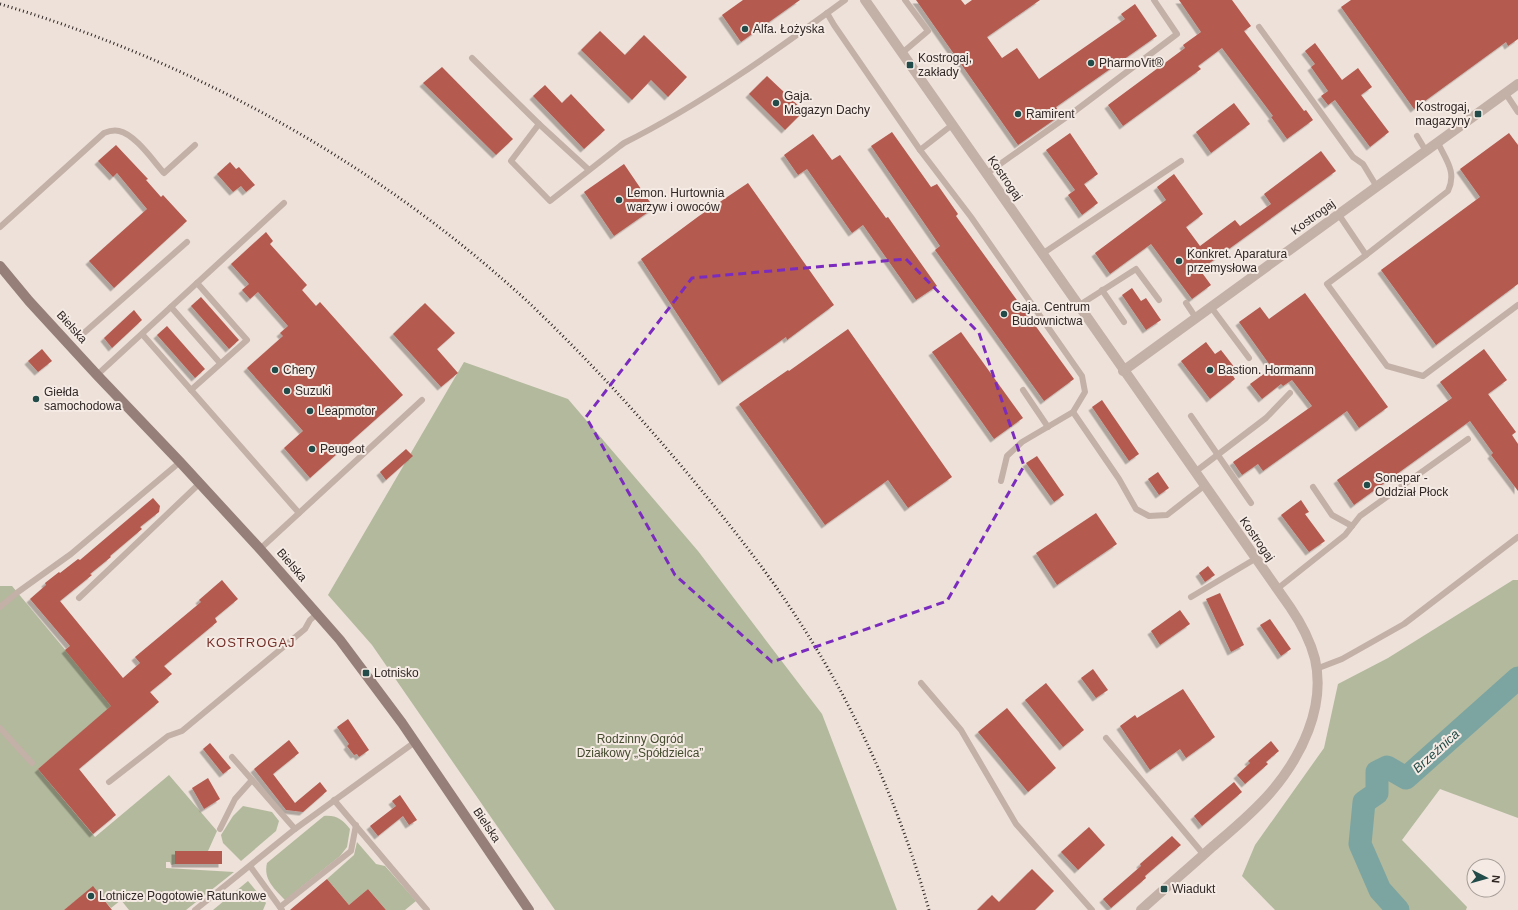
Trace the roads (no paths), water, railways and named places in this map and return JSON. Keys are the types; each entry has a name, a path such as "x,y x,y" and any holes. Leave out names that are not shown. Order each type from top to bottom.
{"main road":[{"name":"Bielska","path":"0,266 29,301 260,549 361,667 415,742 529,910"}],"street":[{"name":"Kostrogaj","path":"865,0 1123,371 1277,589 1303,628 1313,653 1316,669"},
{"name":"Kostrogaj","path":"1123,371 1518,84"},
{"path":"1140,910 1204,855 1262,802 1279,781 1296,756 1308,730 1315,707 1317,688 1316,669"}],"lane":[{"path":"539,124 511,161 550,201 624,143 661,125 738,76 845,0"},
{"path":"902,53 928,30 905,0"},
{"path":"986,174 1075,111 1177,34 1154,0"},
{"path":"827,13 920,150 971,217 1082,376 1085,392 1073,412 1022,442 1007,456 1001,482"},
{"path":"1259,27 1353,157 1363,164 1377,187"},
{"path":"472,58 539,124 589,170"},
{"path":"1506,94 1518,112"},
{"path":"920,150 952,125"},
{"path":"0,228 104,133 120,131 128,135 164,173 195,145"},
{"path":"1417,136 1426,151"},
{"path":"1438,143 1452,172 1452,183 1448,191 1327,284 1387,366 1423,376 1518,306"},
{"path":"1042,254 1181,161"},
{"path":"97,375 284,202"},
{"path":"1339,215 1366,255"},
{"path":"85,332 187,242"},
{"path":"1078,306 1136,269 1159,300"},
{"path":"191,390 247,340 197,283"},
{"path":"1102,290 1124,322"},
{"path":"1186,303 1196,318"},
{"path":"172,307 220,363"},
{"path":"1211,307 1249,358"},
{"path":"142,334 299,513"},
{"path":"1023,390 1048,427"},
{"path":"1194,472 1266,418 1290,393"},
{"path":"260,549 422,400"},
{"path":"1073,412 1119,479 1136,509 1149,516 1167,515 1204,486"},
{"path":"1191,416 1251,503"},
{"path":"1277,589 1345,535 1360,516 1468,439"},
{"path":"0,607 18,592 71,554 180,462"},
{"path":"79,598 200,483"},
{"path":"1313,487 1332,515 1352,526"},
{"path":"1316,669 1342,659 1404,624 1518,537"},
{"path":"1191,597 1255,559"},
{"path":"109,782 168,736 182,731 290,640 306,629 310,620 317,614"},
{"path":"921,683 960,730 1016,824 1092,910"},
{"path":"0,728 32,763"},
{"path":"1106,738 1204,855"},
{"path":"195,910 295,829 415,742"},
{"path":"232,757 295,829"},
{"path":"220,829 235,799 252,780"},
{"path":"334,800 427,910"},
{"path":"250,866 281,909 350,851 356,825"}],"waterway":[{"name":"Brzeźnica","path":"1398,910 1380,890 1360,844 1364,802 1377,793 1377,772 1387,767 1406,778 1518,678"}],"railway":[{"path":"0,4 73,28 144,56 213,87 281,123 346,162 409,205 470,251 549,322 633,410 721,514 774,584 799,621 840,689 875,761 905,834 929,910"}],"place":[{"name":"Alfa. Łożyska","path":"745,29"},
{"name":"PharmoVit®","path":"1091,63"},
{"name":"Kostrogaj, zakłady","path":"910,65"},
{"name":"Gaja. Magazyn Dachy","path":"776,103"},
{"name":"Ramirent","path":"1018,114"},
{"name":"Kostrogaj, magazyny","path":"1478,114"},
{"name":"Lemon. Hurtownia warzyw i owoców","path":"619,200"},
{"name":"Konkret. Aparatura przemysłowa","path":"1179,261"},
{"name":"Gaja. Centrum Budownictwa","path":"1004,314"},
{"name":"Chery","path":"275,370"},
{"name":"Bastion. Hormann","path":"1210,370"},
{"name":"Suzuki","path":"287,391"},
{"name":"Giełda samochodowa","path":"36,399"},
{"name":"Leapmotor","path":"310,411"},
{"name":"Peugeot","path":"312,449"},
{"name":"Sonepar - Oddział Płock","path":"1367,485"},
{"name":"Lotnisko","path":"366,673"},
{"name":"Wiadukt","path":"1164,889"},
{"name":"Lotnicze Pogotowie Ratunkowe","path":"91,896"}],"district":[{"name":"KOSTROGAJ","path":"251,642"}],"park label":[{"name":"Rodzinny Ogród Działkowy „Spółdzielca”","path":"640,746"}]}
